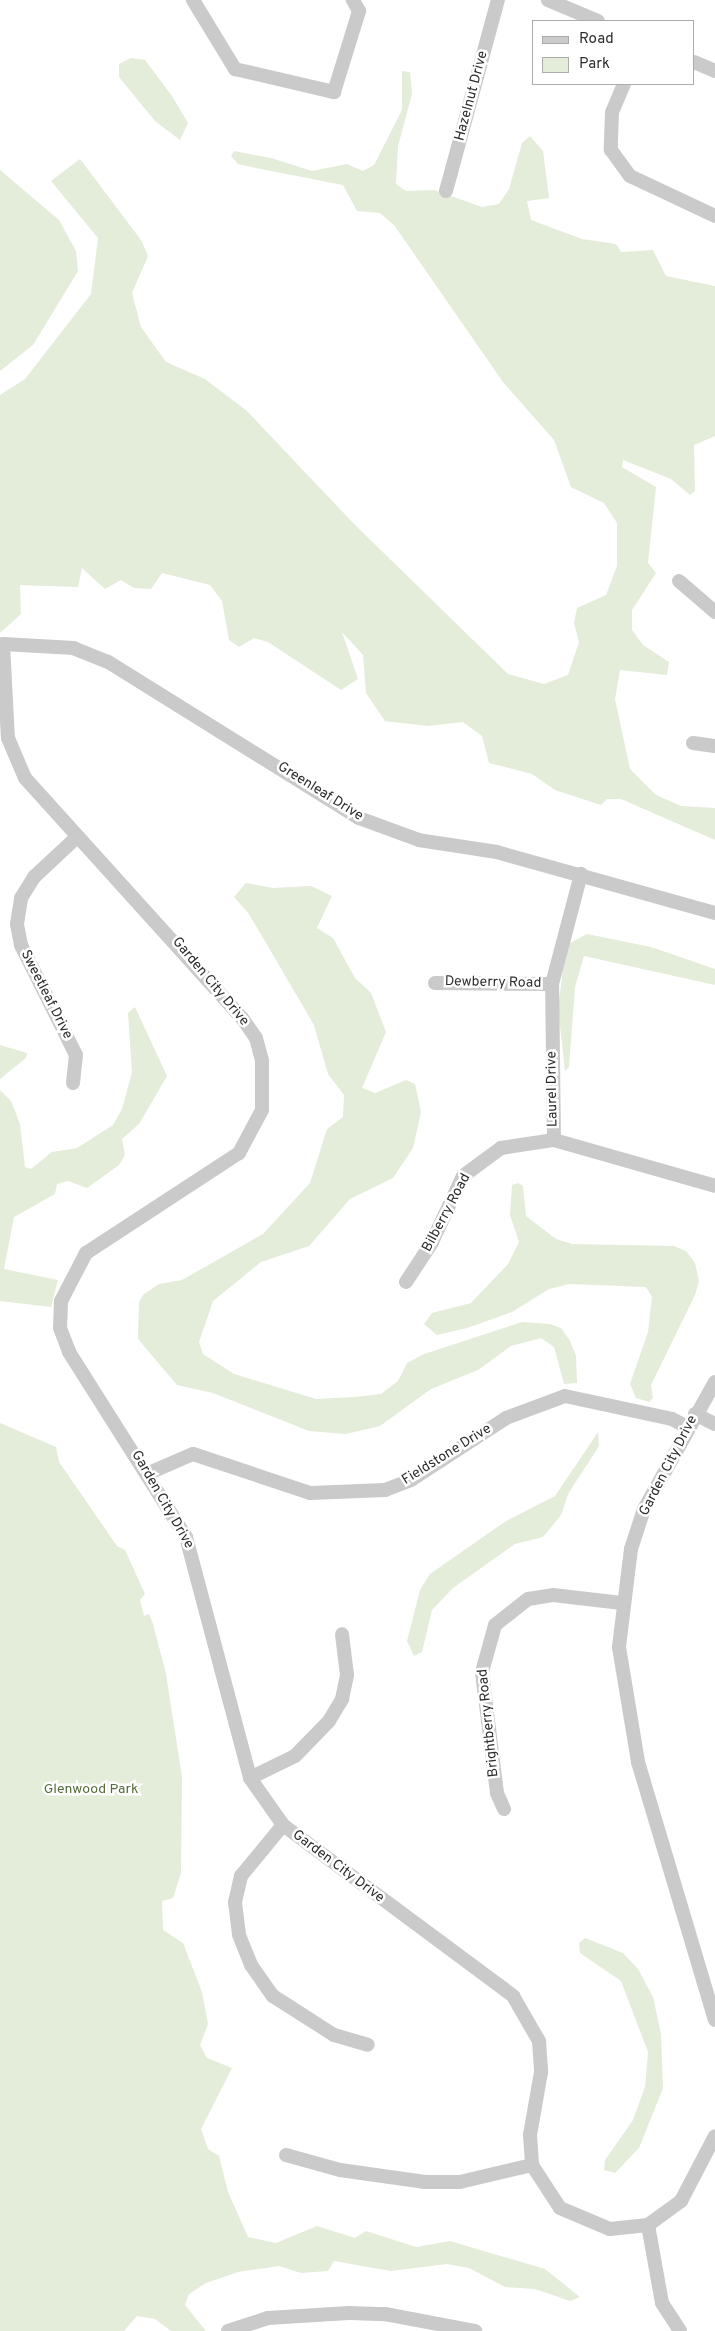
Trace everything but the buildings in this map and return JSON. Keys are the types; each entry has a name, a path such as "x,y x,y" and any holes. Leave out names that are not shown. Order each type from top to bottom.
{"street":[{"path":"194,0 235,69 334,92 358,11 353,0"},
{"name":"Hazelnut Drive","path":"446,191 498,0"},
{"path":"548,0 596,20"},
{"path":"695,62 715,71"},
{"path":"624,85 612,112 611,150 630,176 715,216"},
{"path":"679,581 715,612"},
{"name":"Garden City Drive","path":"3,644 8,738 25,778 76,838 180,945 242,1018 256,1038 265,1081 262,1110 239,1152 86,1252 61,1301 60,1328 69,1352 149,1473 196,1560 250,1778 283,1825 513,1996 539,2041 541,2072 530,2135 532,2165 548,2195 579,2220 610,2228 648,2225"},
{"name":"Greenleaf Drive","path":"3,644 74,648 108,662 358,818 420,840 497,852 715,913"},
{"path":"693,743 715,746"},
{"name":"Sweetleaf Drive","path":"73,1084 76,1055 21,945 17,924 21,898 34,877 76,838"},
{"name":"Laurel Drive","path":"581,874 552,984 554,1140 715,1186"},
{"name":"Dewberry Road","path":"435,982 552,984"},
{"name":"Bilberry Road","path":"406,1282 431,1244 464,1176 479,1160 501,1148 554,1140"},
{"name":"Garden City Drive","path":"715,1382 687,1427 644,1509 622,1603 619,1647 628,1722 715,2020"},
{"name":"Fieldstone Drive","path":"149,1473 193,1454 310,1493 385,1490 411,1480 506,1418 565,1396 664,1417 687,1427"},
{"path":"695,1414 715,1424"},
{"name":"Brightberry Road","path":"504,1809 497,1793 482,1672 494,1625 528,1599 553,1595 622,1603"},
{"path":"250,1778 295,1756 329,1721 342,1699 347,1675 342,1634"},
{"path":"283,1825 241,1876 235,1902 239,1936 251,1965 273,1996 334,2035 368,2045"},
{"path":"678,2330 662,2303 648,2225 681,2200 715,2136"},
{"path":"286,2155 340,2170 425,2182 460,2182 532,2165"},
{"path":"228,2331 268,2318 350,2313 385,2314 475,2331"}],"green space":[{"path":"131,58 145,60 172,96 188,123 180,140 155,121 119,77 119,64"},
{"path":"402,71 410,72 412,94 398,146 396,184 406,191 434,190 482,207 499,204 509,189 522,143 530,136 543,151 549,198 527,201 531,220 582,239 616,244 621,252 653,250 666,276 715,286 715,436 694,445 695,491 690,495 671,479 623,460 622,467 656,487 648,563 656,573 632,610 632,630 643,645 669,662 667,675 620,670 615,699 630,769 656,795 681,806 715,808 715,840 621,799 607,799 601,805 555,790 532,774 489,763 482,736 463,722 428,726 385,721 366,693 363,655 342,632 358,679 341,690 268,642 254,638 239,647 229,640 222,601 210,585 162,573 151,589 134,588 121,580 105,589 82,568 78,587 20,585 21,614 0,633 0,395 25,379 91,294 98,238 51,181 80,159 141,240 148,256 132,293 141,327 166,362 205,379 247,411 355,525 508,674 544,684 568,675 579,642 574,623 577,608 606,595 617,566 617,523 604,503 571,487 554,440 503,382 394,225 380,213 357,211 343,185 238,164 231,156 234,151 271,158 312,171 347,164 363,171 374,165 402,110"},
{"path":"0,170 59,220 76,251 78,271 33,345 0,371"},
{"path":"246,883 273,888 311,886 332,896 317,928 333,938 355,978 371,993 386,1032 362,1088 375,1093 406,1080 415,1084 421,1112 413,1148 393,1178 350,1199 309,1246 261,1262 213,1301 199,1342 203,1354 234,1374 316,1399 355,1397 381,1394 398,1381 407,1363 424,1354 522,1322 550,1324 561,1328 570,1341 576,1356 577,1383 564,1384 554,1347 541,1338 511,1346 478,1370 431,1389 380,1426 346,1434 309,1431 213,1393 177,1385 138,1339 139,1302 144,1294 159,1284 182,1280 263,1234 310,1183 327,1129 343,1117 344,1095 328,1074 314,1025 249,914 234,897"},
{"path":"587,934 651,947 715,969 715,985 584,956 575,987 569,1067 565,1071 558,1008 563,969 568,944"},
{"path":"135,1007 167,1076 139,1124 122,1139 125,1155 119,1165 87,1188 68,1181 57,1184 55,1194 14,1217 4,1269 58,1280 51,1307 0,1301 0,1090 11,1101 20,1124 25,1167 31,1169 52,1152 77,1148 113,1125 122,1109 132,1072 128,1013"},
{"path":"0,1045 27,1053 26,1058 0,1079"},
{"path":"518,1183 523,1186 526,1216 556,1239 572,1244 674,1246 686,1251 695,1263 699,1281 695,1295 651,1385 653,1398 649,1402 636,1398 630,1384 648,1332 652,1297 646,1287 569,1284 549,1289 512,1312 467,1328 437,1335 424,1324 432,1313 471,1303 508,1264 519,1242 510,1215 512,1185"},
{"name":"Glenwood Park","path":"0,1423 56,1447 59,1462 117,1546 125,1550 145,1594 140,1600 144,1616 149,1614 153,1624 166,1674 182,1777 181,1873 173,1898 162,1901 163,1930 183,1943 202,1992 208,2024 200,2045 207,2058 232,2068 201,2129 208,2149 219,2156 228,2192 248,2237 276,2243 317,2226 355,2238 366,2231 416,2247 450,2241 545,2269 580,2297 570,2301 535,2289 505,2287 469,2268 447,2264 391,2271 334,2261 328,2271 301,2273 279,2266 238,2272 206,2283 189,2294 185,2305 206,2331 171,2331 155,2319 137,2316 124,2331 0,2331"},
{"path":"598,1432 599,1446 568,1494 561,1515 543,1537 515,1544 453,1588 432,1610 422,1652 414,1656 407,1641 420,1590 430,1574 506,1521 555,1496"},
{"path":"585,1938 623,1953 638,1969 653,1997 661,2034 663,2088 639,2148 615,2173 604,2170 605,2160 633,2120 645,2087 648,2052 621,1981 580,1953 579,1943"}]}
